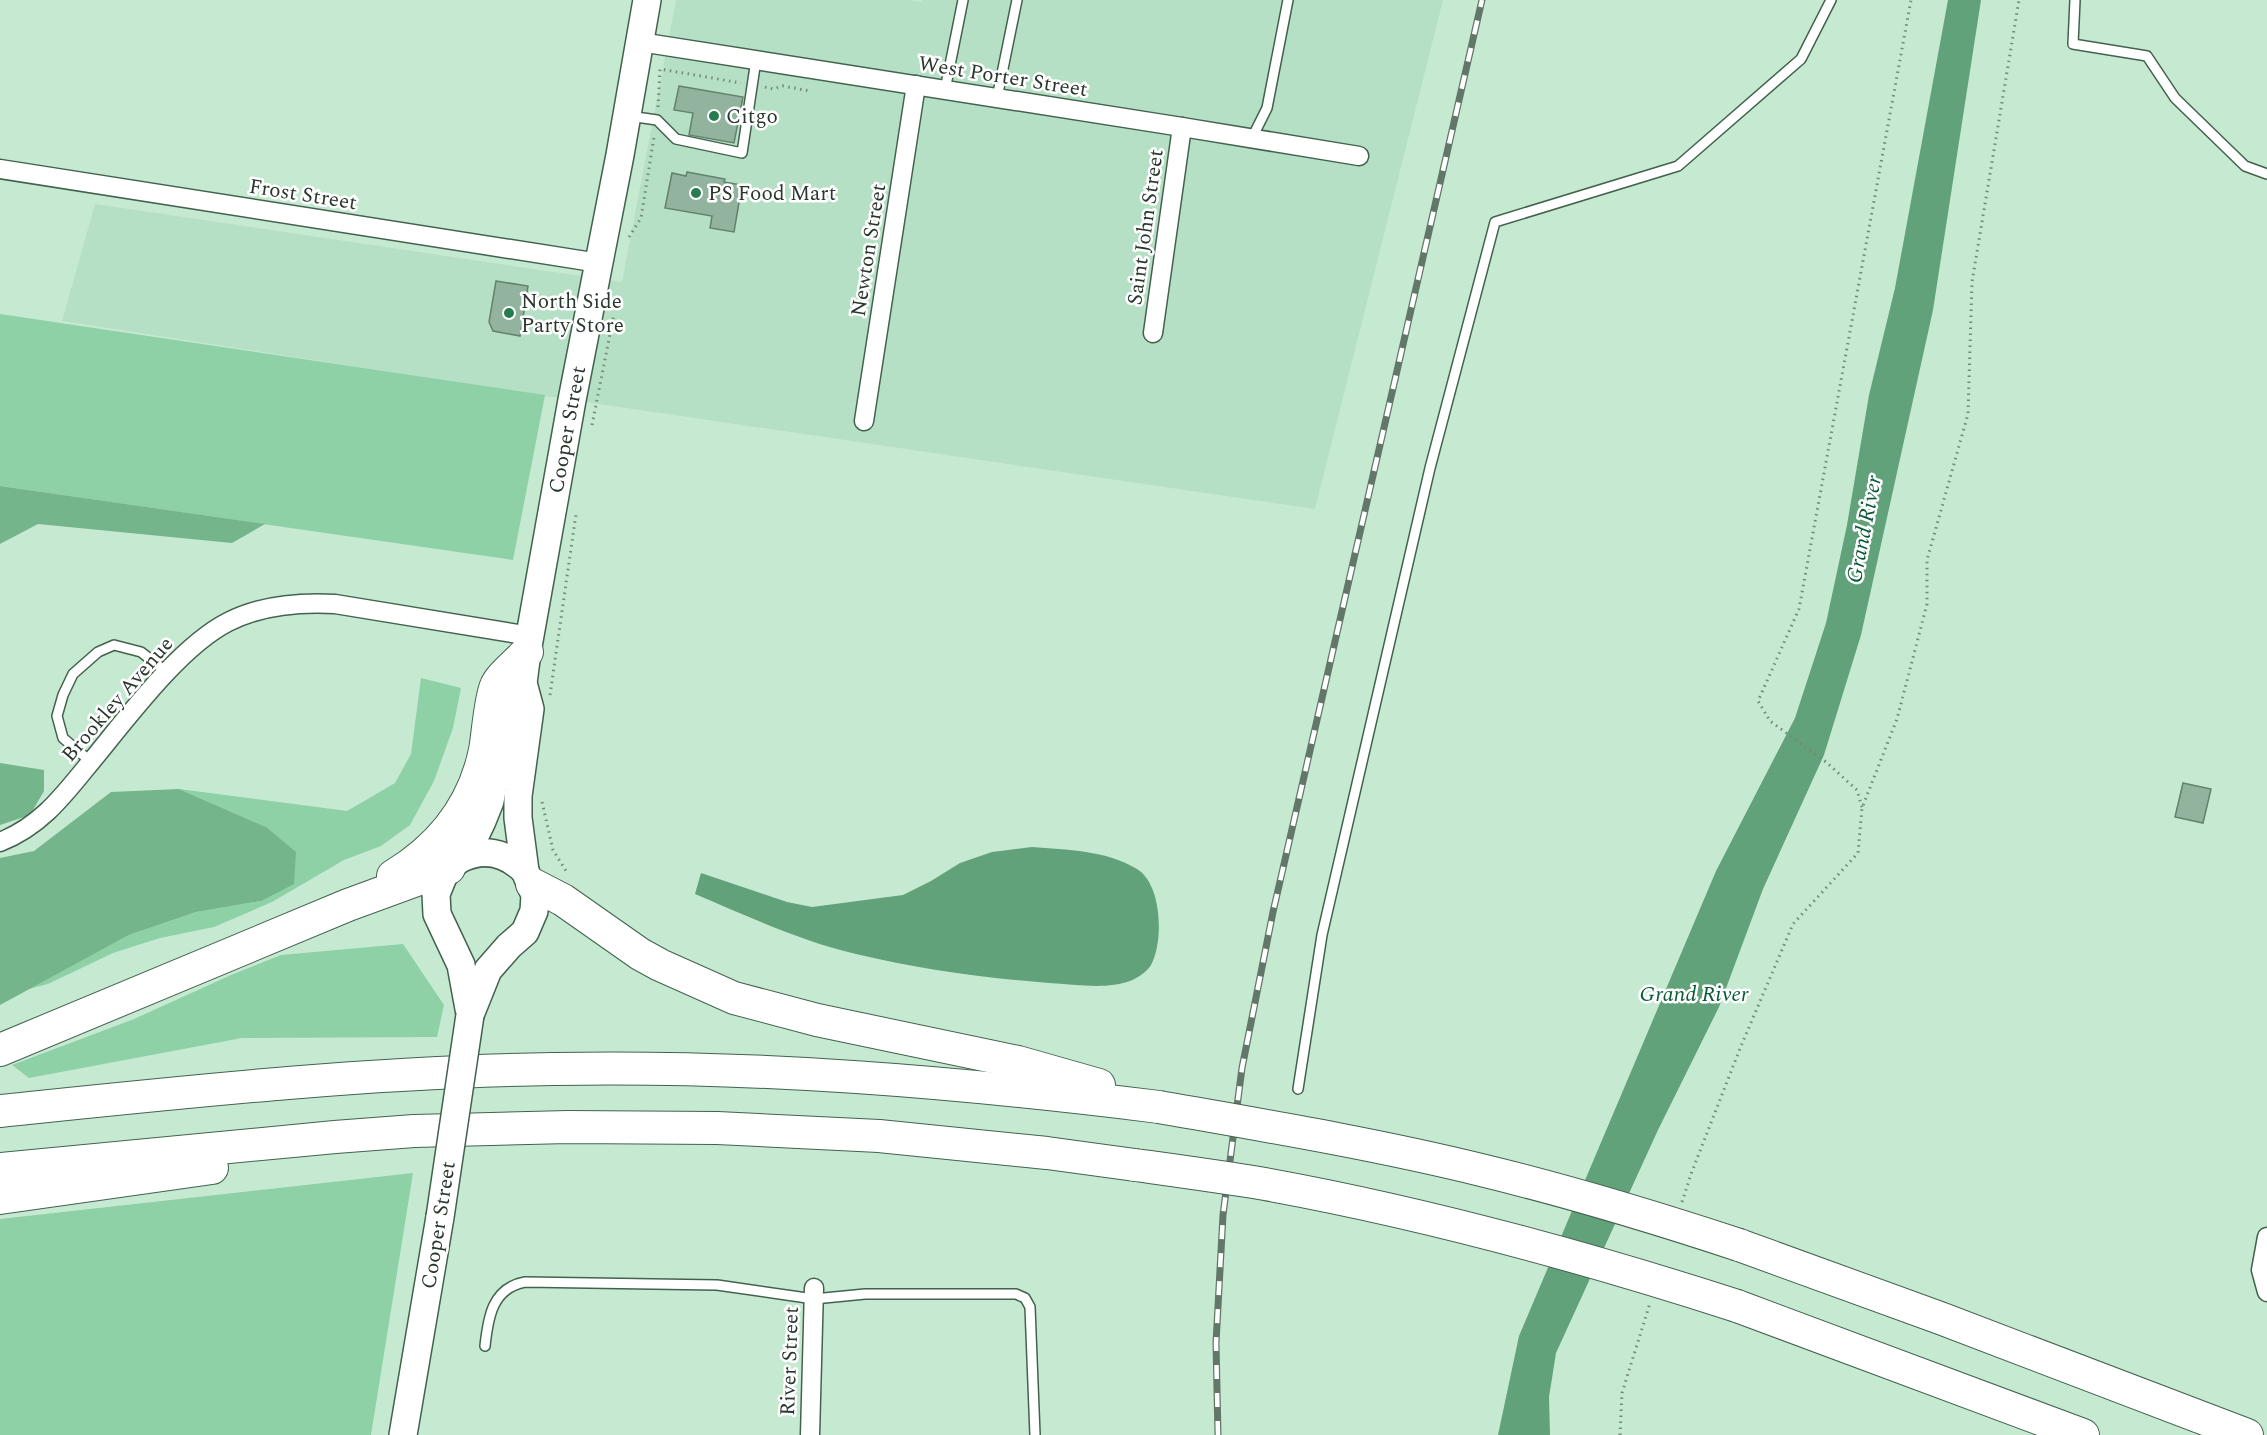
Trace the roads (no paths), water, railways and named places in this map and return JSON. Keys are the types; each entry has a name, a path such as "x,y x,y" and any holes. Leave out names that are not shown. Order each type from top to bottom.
{"highway":[{"path":"348,904 362,891 407,867 423,855 448,831 461,813 474,789 484,753 496,685 528,644"},
{"path":"0,1050 348,904 454,864"},
{"path":"528,878 640,954 677,975 734,998 818,1020 1055,1071 1107,1087 1159,1107"},
{"path":"0,1111 367,1076 619,1068 744,1070 858,1076 1043,1093 1159,1107 1321,1136 1481,1170 1612,1205 1739,1245 1940,1318 2247,1435"},
{"path":"0,1169 335,1137 483,1130 639,1127 879,1137 1047,1153 1264,1184 1397,1211 1524,1242 1737,1306 2083,1435"},
{"path":"0,1198 483,1130"}],"main road":[{"name":"Cooper Street","path":"403,1435 440,1217 470,1015 488,970 509,946 521,937 532,918 535,903 528,878 518,818 518,796 530,709 523,683 528,644 647,0"},
{"name":"Cooper Street","path":"470,1015 461,965 437,914 436,901 440,880 478,832 487,810 507,703 523,683"},
{"path":"454,864 480,852 495,853 509,858 528,878"},
{"path":"448,936 463,946 478,951 492,951 509,946"}],"street":[{"name":"West Porter Street","path":"640,42 1182,126 1359,156"},
{"name":"Newton Street","path":"864,421 916,85"},
{"name":"Saint John Street","path":"1153,333 1182,126"},
{"name":"Frost Street","path":"0,170 599,263"},
{"name":"Brookley Avenue","path":"0,842 24,831 53,808 168,673 192,648 227,622 263,609 308,603 366,608 528,644"},
{"path":"2267,1237 2261,1270 2267,1292"},
{"name":"River Street","path":"810,1435 814,1294"}],"lane":[{"path":"945,90 963,0"},
{"path":"998,98 1017,0"},
{"path":"1252,138 1267,108 1288,0"},
{"path":"1298,1089 1322,935 1430,468 1495,222 1677,166 1801,59 1831,0"},
{"path":"2075,0 2073,44 2146,56 2175,98 2246,166 2267,174"},
{"path":"627,116 657,120 676,139 742,153 756,60"},
{"path":"91,762 63,738 57,716 63,695 73,674 98,652 114,645 141,652 168,673"},
{"path":"485,1346 489,1317 494,1303 504,1291 525,1282 717,1285 814,1294 1016,1294 1025,1298 1030,1307 1035,1435"}],"water":[{"name":"Grand River","path":"1948,0 1981,0 1933,310 1861,635 1824,755 1763,889 1719,1007 1658,1130 1556,1353 1549,1397 1550,1435 1498,1435 1519,1336 1716,871 1795,718 1826,623 1847,525 1869,395 1895,288"},
{"path":"1032,847 1099,854 1125,863 1145,876 1156,900 1159,928 1155,955 1147,970 1130,981 1100,986 976,976 928,968 835,949 774,927 695,894 701,873 787,902 812,907 903,895 960,863 992,852"}],"railway":[{"path":"1218,1435 1216,1343 1223,1215 1242,1068 1273,912 1482,0"}],"place":[{"name":"Citgo","path":"714,116"},
{"name":"PS Food Mart","path":"696,193"},
{"name":"North Side Party Store","path":"509,313"}]}
